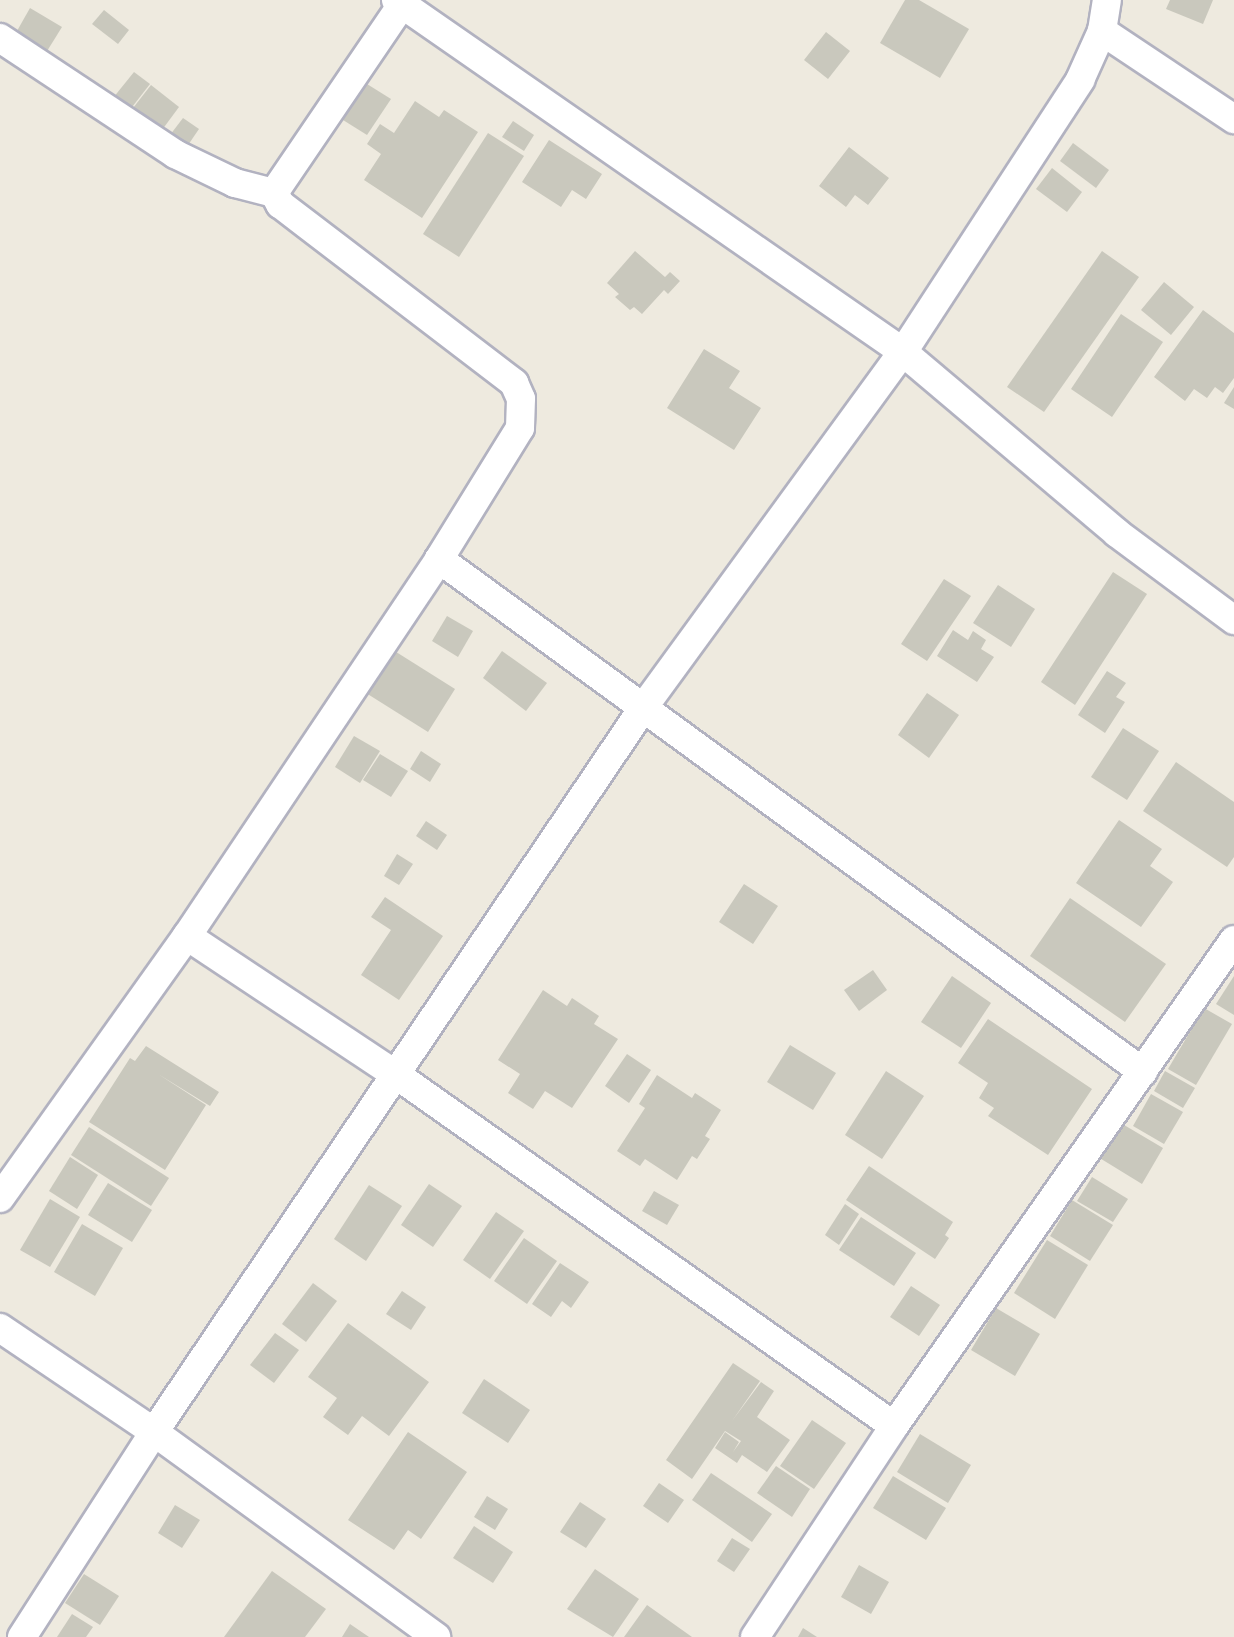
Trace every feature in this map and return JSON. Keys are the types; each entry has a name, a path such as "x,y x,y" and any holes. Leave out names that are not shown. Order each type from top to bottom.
{"street":[{"path":"22,1637 154,1432 398,1076 643,708 903,352 1080,80 1102,31 1107,0"},
{"path":"274,193 401,1 903,352 1117,533 1234,620"},
{"path":"1102,31 1234,119"},
{"path":"0,38 175,154 235,183 274,193 280,204 514,383 521,399 520,428 439,559 187,936 0,1198"},
{"path":"439,559 1143,1072"},
{"path":"187,936 398,1076 894,1426"},
{"path":"755,1637 894,1426 1234,940"},
{"path":"0,1328 154,1432 436,1637"}],"building":[{"path":"905,0 919,0 969,29 940,78 880,43"},
{"path":"1170,0 1213,0 1203,24 1166,9"},
{"path":"30,8 62,27 44,56 13,38"},
{"path":"104,10 129,30 118,44 92,24"},
{"path":"826,32 850,51 828,79 804,60"},
{"path":"134,72 150,84 129,111 113,98"},
{"path":"367,84 391,99 367,135 343,120"},
{"path":"151,85 179,107 162,130 133,108"},
{"path":"415,101 439,117 444,110 478,132 422,218 364,180 381,154 367,144 380,124 394,133"},
{"path":"183,118 199,129 186,148 170,135"},
{"path":"513,121 534,135 524,151 502,137"},
{"path":"488,133 524,156 459,257 423,234"},
{"path":"549,140 602,174 586,199 572,190 561,207 522,182"},
{"path":"1073,143 1109,170 1096,188 1060,161"},
{"path":"849,147 889,178 868,205 855,195 846,207 819,186"},
{"path":"1052,168 1082,192 1067,212 1036,189"},
{"path":"635,251 665,277 670,272 680,281 668,294 664,290 642,314 634,307 630,310 615,297 619,294 607,283"},
{"path":"1102,251 1139,277 1044,412 1007,387"},
{"path":"1164,282 1194,307 1171,335 1141,310"},
{"path":"1203,310 1234,333 1234,378 1223,393 1215,387 1207,398 1194,389 1185,401 1154,377"},
{"path":"1121,314 1163,342 1112,417 1071,389"},
{"path":"704,349 740,371 729,388 761,408 734,450 667,408"},
{"path":"1234,387 1234,409 1224,403"},
{"path":"1113,572 1147,594 1075,705 1041,682"},
{"path":"944,579 971,596 927,661 901,644"},
{"path":"998,585 1035,609 1011,647 973,623"},
{"path":"447,616 473,631 458,657 432,641"},
{"path":"953,630 968,640 973,631 986,640 981,649 994,657 977,682 937,656"},
{"path":"393,650 455,689 428,732 366,693"},
{"path":"502,651 547,683 526,711 483,678"},
{"path":"1107,671 1126,683 1116,697 1125,702 1105,733 1078,715"},
{"path":"927,693 959,715 929,758 898,735"},
{"path":"1123,728 1159,751 1127,800 1091,777"},
{"path":"354,736 380,751 360,783 335,767"},
{"path":"421,751 441,764 430,782 410,769"},
{"path":"380,754 408,771 391,797 363,780"},
{"path":"1176,762 1234,802 1234,857 1227,867 1143,811"},
{"path":"1119,820 1162,849 1150,866 1173,882 1141,927 1076,883"},
{"path":"426,821 447,835 437,850 416,836"},
{"path":"397,854 413,864 399,885 384,876"},
{"path":"744,884 778,906 753,944 719,922"},
{"path":"385,897 443,936 399,1000 361,975 391,930 371,917"},
{"path":"1070,898 1166,964 1125,1022 1030,956"},
{"path":"873,970 887,990 859,1011 844,990"},
{"path":"952,976 991,1003 961,1048 921,1022"},
{"path":"1234,976 1234,1015 1216,1004"},
{"path":"543,990 567,1006 572,998 599,1016 594,1024 618,1039 572,1108 545,1091 533,1109 508,1093 520,1074 498,1060"},
{"path":"1204,1008 1232,1024 1196,1085 1168,1069"},
{"path":"988,1019 1092,1089 1048,1155 988,1116 994,1108 979,1098 988,1083 958,1063"},
{"path":"790,1045 836,1073 813,1110 767,1082"},
{"path":"146,1046 219,1092 210,1106 158,1074 206,1105 165,1170 89,1122 130,1058 135,1061"},
{"path":"627,1054 651,1070 629,1103 605,1086"},
{"path":"886,1071 924,1096 882,1159 845,1135"},
{"path":"1165,1071 1195,1088 1183,1108 1154,1091"},
{"path":"657,1075 692,1098 695,1093 721,1110 705,1136 710,1139 697,1159 692,1156 677,1180 645,1159 640,1166 617,1151 645,1108 639,1104"},
{"path":"1151,1094 1183,1112 1164,1144 1133,1126"},
{"path":"1119,1122 1163,1148 1142,1184 1098,1157"},
{"path":"89,1127 169,1178 151,1206 71,1155"},
{"path":"70,1157 98,1175 77,1209 49,1191"},
{"path":"869,1166 953,1222 945,1235 949,1238 935,1259 846,1200"},
{"path":"1092,1177 1128,1199 1113,1222 1077,1201"},
{"path":"108,1183 152,1210 132,1242 88,1215"},
{"path":"429,1184 462,1206 433,1247 401,1225"},
{"path":"369,1185 402,1206 366,1261 334,1239"},
{"path":"654,1191 679,1205 667,1225 642,1211"},
{"path":"50,1199 80,1217 50,1267 20,1250"},
{"path":"1072,1200 1113,1225 1090,1261 1050,1236"},
{"path":"845,1204 859,1214 839,1245 825,1235"},
{"path":"496,1212 524,1231 490,1279 463,1260"},
{"path":"861,1217 916,1253 894,1286 839,1250"},
{"path":"82,1224 123,1248 95,1296 54,1272"},
{"path":"524,1238 557,1261 527,1304 494,1281"},
{"path":"1047,1240 1088,1265 1055,1319 1014,1293"},
{"path":"560,1263 589,1282 571,1308 562,1301 551,1317 532,1304"},
{"path":"313,1283 337,1301 306,1342 282,1324"},
{"path":"911,1286 940,1305 919,1336 890,1317"},
{"path":"402,1291 426,1307 411,1330 386,1314"},
{"path":"996,1308 1040,1334 1015,1376 971,1350"},
{"path":"348,1323 429,1382 389,1436 362,1416 348,1435 323,1417 337,1398 308,1377"},
{"path":"275,1333 299,1350 274,1383 250,1365"},
{"path":"733,1363 760,1381 732,1421 761,1382 774,1391 757,1417 790,1440 767,1472 742,1455 737,1463 715,1448 725,1432 739,1442 733,1452 741,1441 725,1431 692,1479 666,1460"},
{"path":"484,1379 530,1410 508,1443 462,1413"},
{"path":"812,1420 846,1443 814,1489 780,1466"},
{"path":"408,1432 467,1472 421,1539 408,1530 394,1550 348,1520"},
{"path":"920,1434 971,1465 948,1503 897,1472"},
{"path":"776,1466 810,1489 792,1517 757,1493"},
{"path":"711,1473 772,1514 752,1542 692,1500"},
{"path":"893,1476 946,1508 926,1540 873,1508"},
{"path":"659,1483 684,1500 668,1523 643,1506"},
{"path":"487,1496 508,1509 495,1530 474,1517"},
{"path":"580,1502 606,1519 586,1548 560,1532"},
{"path":"175,1505 200,1520 182,1548 158,1533"},
{"path":"474,1526 513,1552 493,1583 453,1558"},
{"path":"732,1538 750,1549 734,1572 717,1561"},
{"path":"859,1565 889,1582 871,1614 841,1597"},
{"path":"595,1569 639,1599 613,1637 567,1609"},
{"path":"272,1571 326,1609 305,1637 224,1637"},
{"path":"84,1574 119,1596 100,1625 65,1603"},
{"path":"647,1605 692,1637 624,1637"},
{"path":"72,1614 93,1627 86,1637 57,1637"},
{"path":"350,1624 369,1637 342,1637"},
{"path":"803,1628 817,1637 798,1637"}]}
